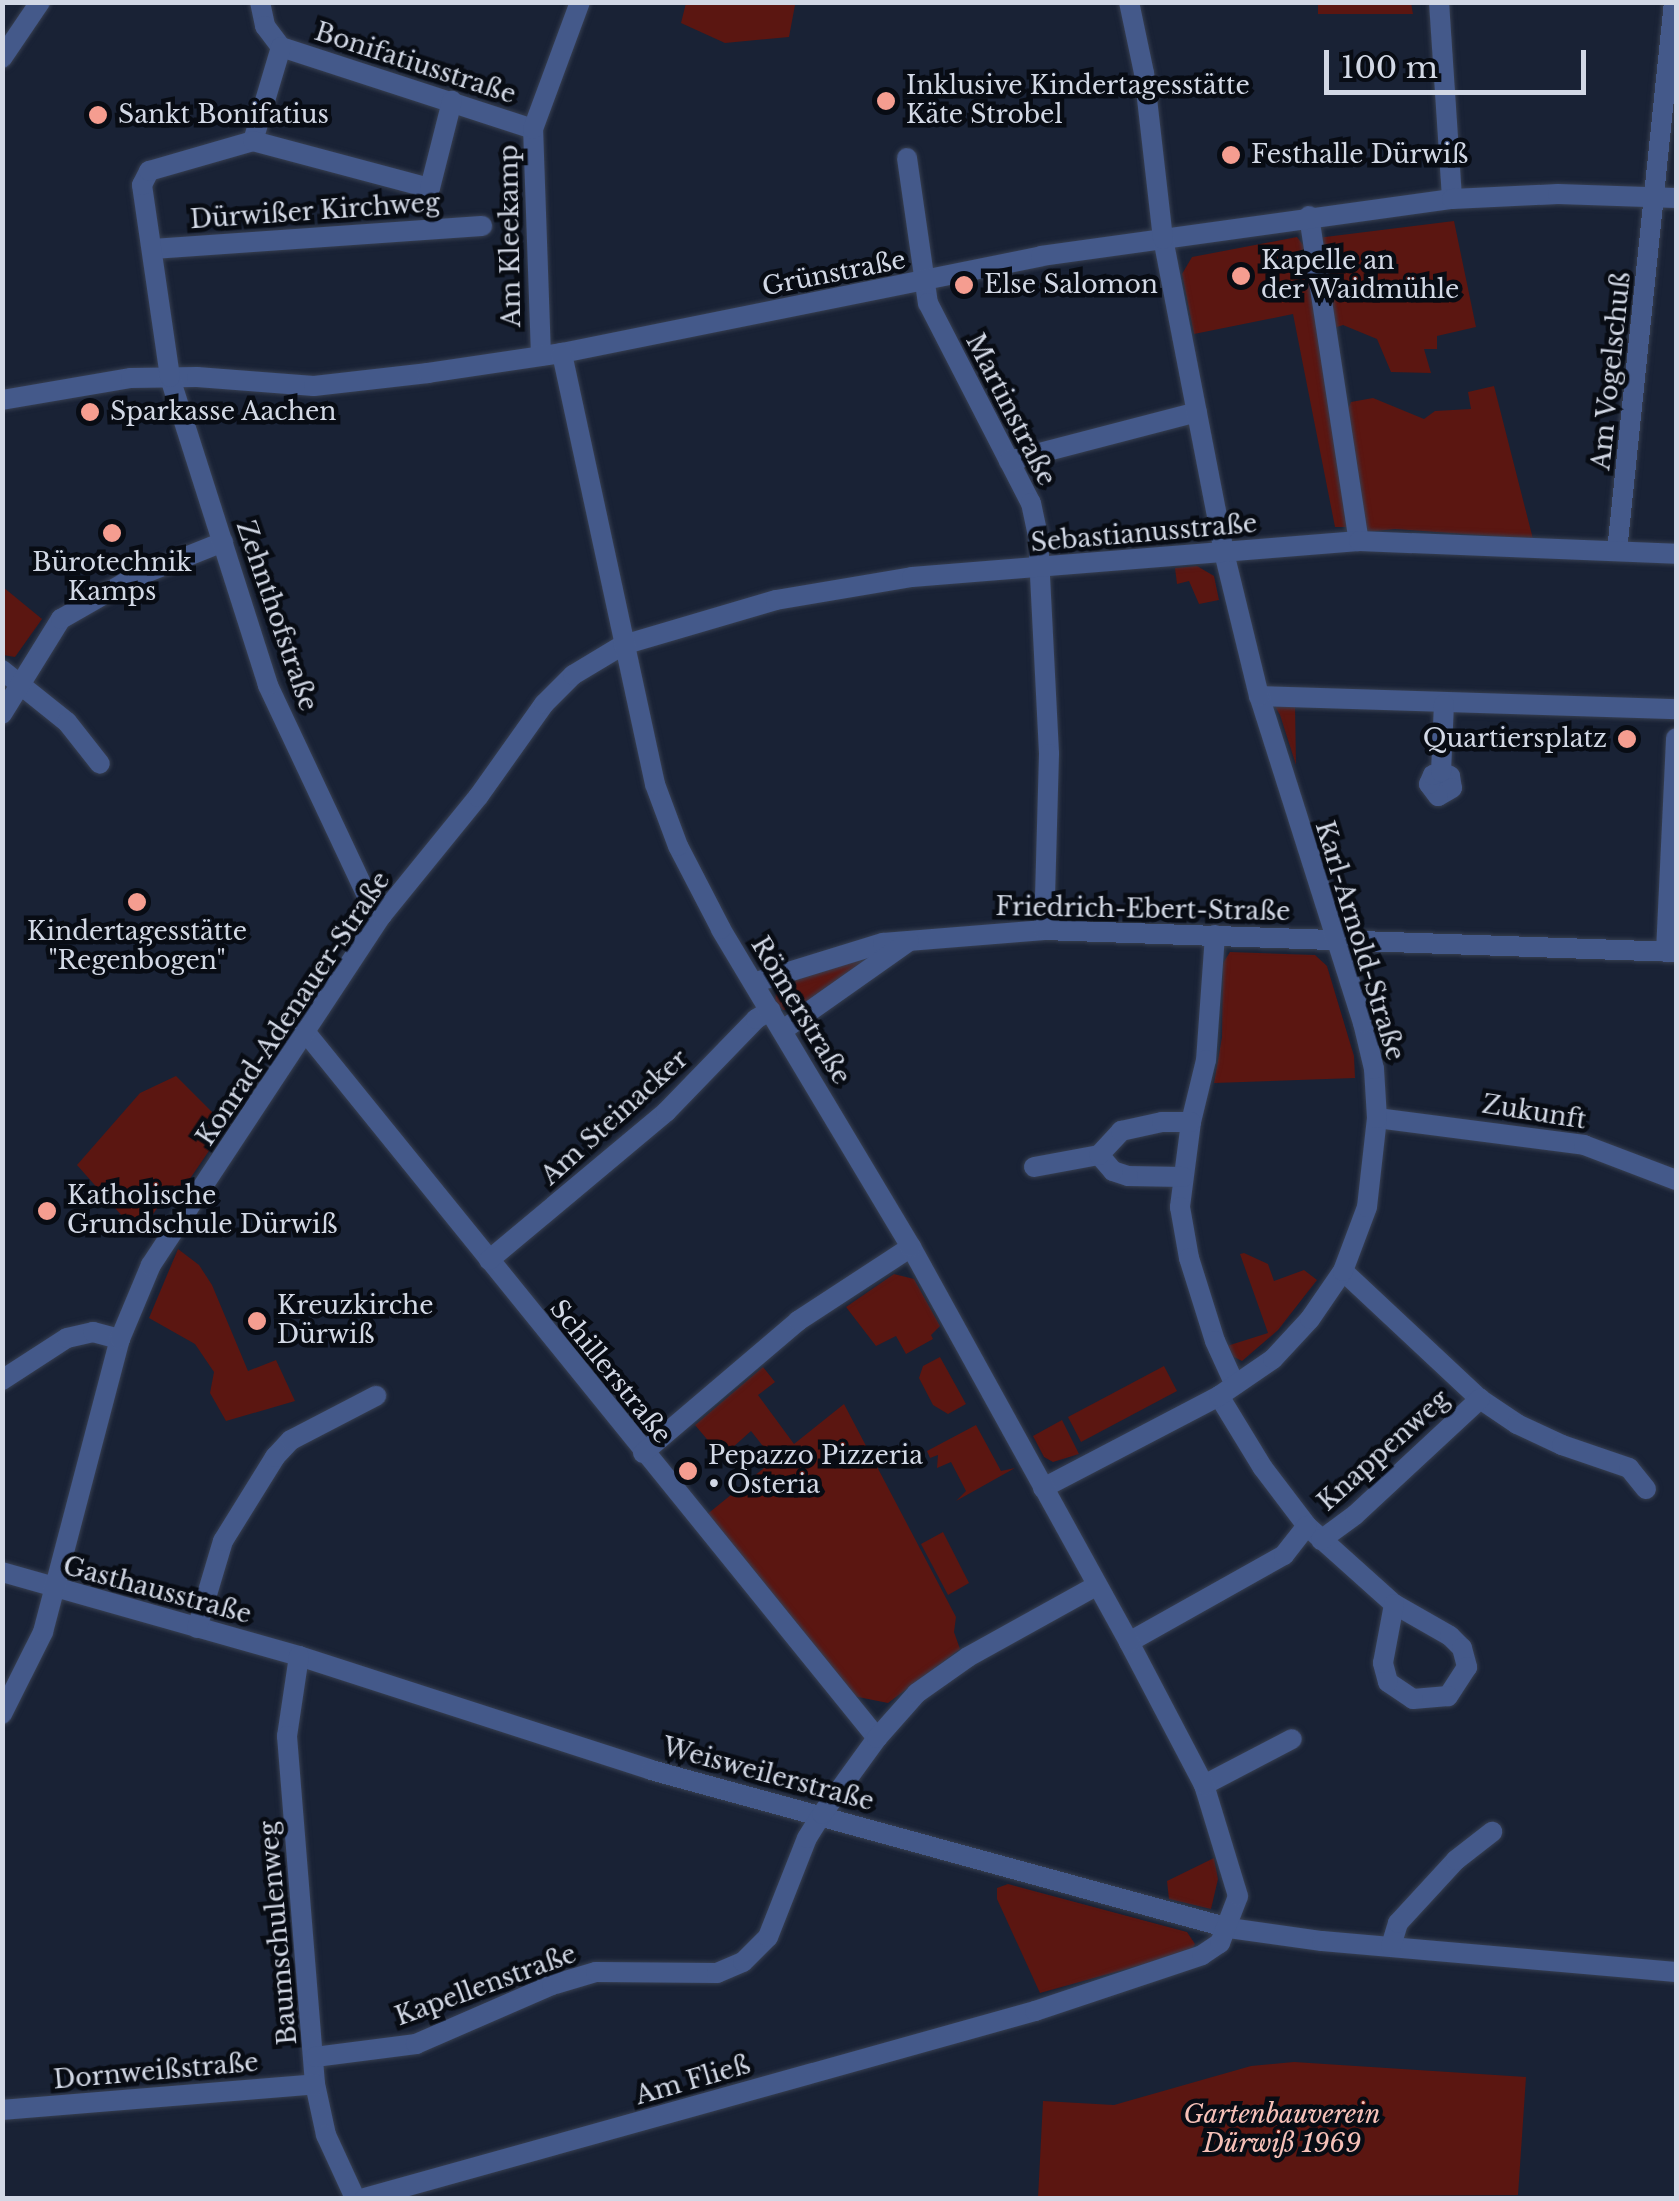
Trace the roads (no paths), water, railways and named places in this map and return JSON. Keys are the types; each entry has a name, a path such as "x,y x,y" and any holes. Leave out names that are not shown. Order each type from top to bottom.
{"street":[{"path":"2,58 40,2"},
{"name":"Bonifatiusstraße","path":"260,2 264,26 281,47 533,129"},
{"name":"Am Kleekamp","path":"551,354 533,129 580,2"},
{"name":"Karl-Arnold-Straße","path":"1043,1488 1227,1390 1273,1360 1310,1319 1343,1271 1367,1207 1377,1118 1371,1056 1258,696 1224,552 1163,239 1144,73 1129,2"},
{"path":"1439,2 1452,198"},
{"name":"Am Vogelschuß","path":"1617,552 1666,197 1674,2"},
{"name":"Bonifatiusstraße","path":"254,141 281,47"},
{"name":"Dürwißer Kirchweg","path":"254,141 424,189 435,183 452,102"},
{"path":"170,377 142,185 149,170 254,141"},
{"name":"Martinstraße","path":"907,158 928,303 1030,504 1042,569 1050,754 1044,930"},
{"name":"Grünstraße","path":"2,400 83,384 170,377 314,386 551,354 1041,256 1452,198 1666,197"},
{"path":"1308,216 1359,542"},
{"name":"Dürwißer Kirchweg","path":"152,249 482,226"},
{"name":"Römerstraße","path":"551,354 654,784 678,846 702,896 911,1247 1204,1785 1238,1896 1229,1928"},
{"name":"Zehnthofstraße","path":"170,377 268,684 369,900 382,915"},
{"path":"1009,461 1084,438 1197,412"},
{"path":"2,714 61,619 132,578 223,542"},
{"name":"Sebastianusstraße","path":"623,645 776,600 844,586 1224,552 1359,542 1676,554"},
{"name":"Konrad-Adenauer-Straße","path":"2,1714 43,1632 120,1340 151,1265 382,915 478,796 544,704 573,675 623,645"},
{"path":"2,670 67,722 100,764"},
{"path":"1258,696 1676,709"},
{"path":"1441,772 1444,704"},
{"path":"1671,952 1676,738"},
{"name":"Friedrich-Ebert-Straße","path":"756,982 883,942 1044,930 1671,952"},
{"name":"Knappenweg","path":"1214,935 1206,1060 1191,1122 1180,1207 1189,1258 1227,1390 1263,1468 1314,1534 1394,1604 1450,1636 1462,1648 1467,1668 1448,1696 1413,1699 1388,1682 1383,1663 1394,1604"},
{"path":"784,1030 909,941"},
{"name":"Am Steinacker","path":"489,1260 666,1112 756,1019 771,1010"},
{"name":"Schillerstraße","path":"307,1034 877,1738"},
{"name":"Zukunft","path":"1377,1118 1584,1145 1676,1180"},
{"path":"1034,1166 1099,1155 1121,1131 1162,1122 1191,1122"},
{"path":"1099,1155 1113,1171 1128,1176 1184,1176"},
{"path":"643,1453 798,1321 911,1247"},
{"path":"1343,1271 1480,1398 1517,1424 1629,1468 1646,1489"},
{"path":"2,1380 67,1338 93,1332 120,1340"},
{"path":"197,1628 223,1541 274,1457 291,1440 376,1396"},
{"name":"Knappenweg","path":"1314,1534 1355,1515 1480,1398"},
{"path":"1129,1642 1284,1555 1314,1534"},
{"name":"Gasthausstraße","path":"2,1572 299,1656"},
{"name":"Kapellenstraße","path":"315,2057 416,2044 552,1986 596,1972 716,1972 744,1962 768,1937 807,1838 822,1814 877,1738 917,1694 968,1657 1096,1586"},
{"name":"Weisweilerstraße","path":"299,1656 651,1770 1229,1928 1676,1972"},
{"name":"Baumschulenweg","path":"299,1656 287,1736 315,2057 314,2084 326,2136 355,2198"},
{"path":"1204,1785 1292,1740"},
{"path":"1391,1946 1398,1923 1456,1860 1492,1832"},
{"name":"Am Fließ","path":"365,2198 1035,2011 1202,1955 1220,1943 1229,1928"},
{"name":"Dornweißstraße","path":"2,2110 314,2084"}],"place":[{"name":"Inklusive Kindertagesstätte Käte Strobel","path":"886,101"},
{"name":"Sankt Bonifatius","path":"98,115"},
{"name":"Festhalle Dürwiß","path":"1231,155"},
{"name":"Kapelle an der Waidmühle","path":"1241,276"},
{"name":"Else Salomon","path":"964,285"},
{"name":"Sparkasse Aachen","path":"90,412"},
{"name":"Bürotechnik Kamps","path":"112,533"},
{"name":"Quartiersplatz","path":"1627,739"},
{"name":"Kindertagesstätte \"Regenbogen\"","path":"137,902"},
{"name":"Katholische Grundschule Dürwiß","path":"47,1211"},
{"name":"Kreuzkirche Dürwiß","path":"257,1321"},
{"name":"Pepazzo Pizzeria • Osteria","path":"688,1471"}],"park label":[{"name":"Gartenbauverein Dürwiß 1969","path":"1282,2130"}]}
